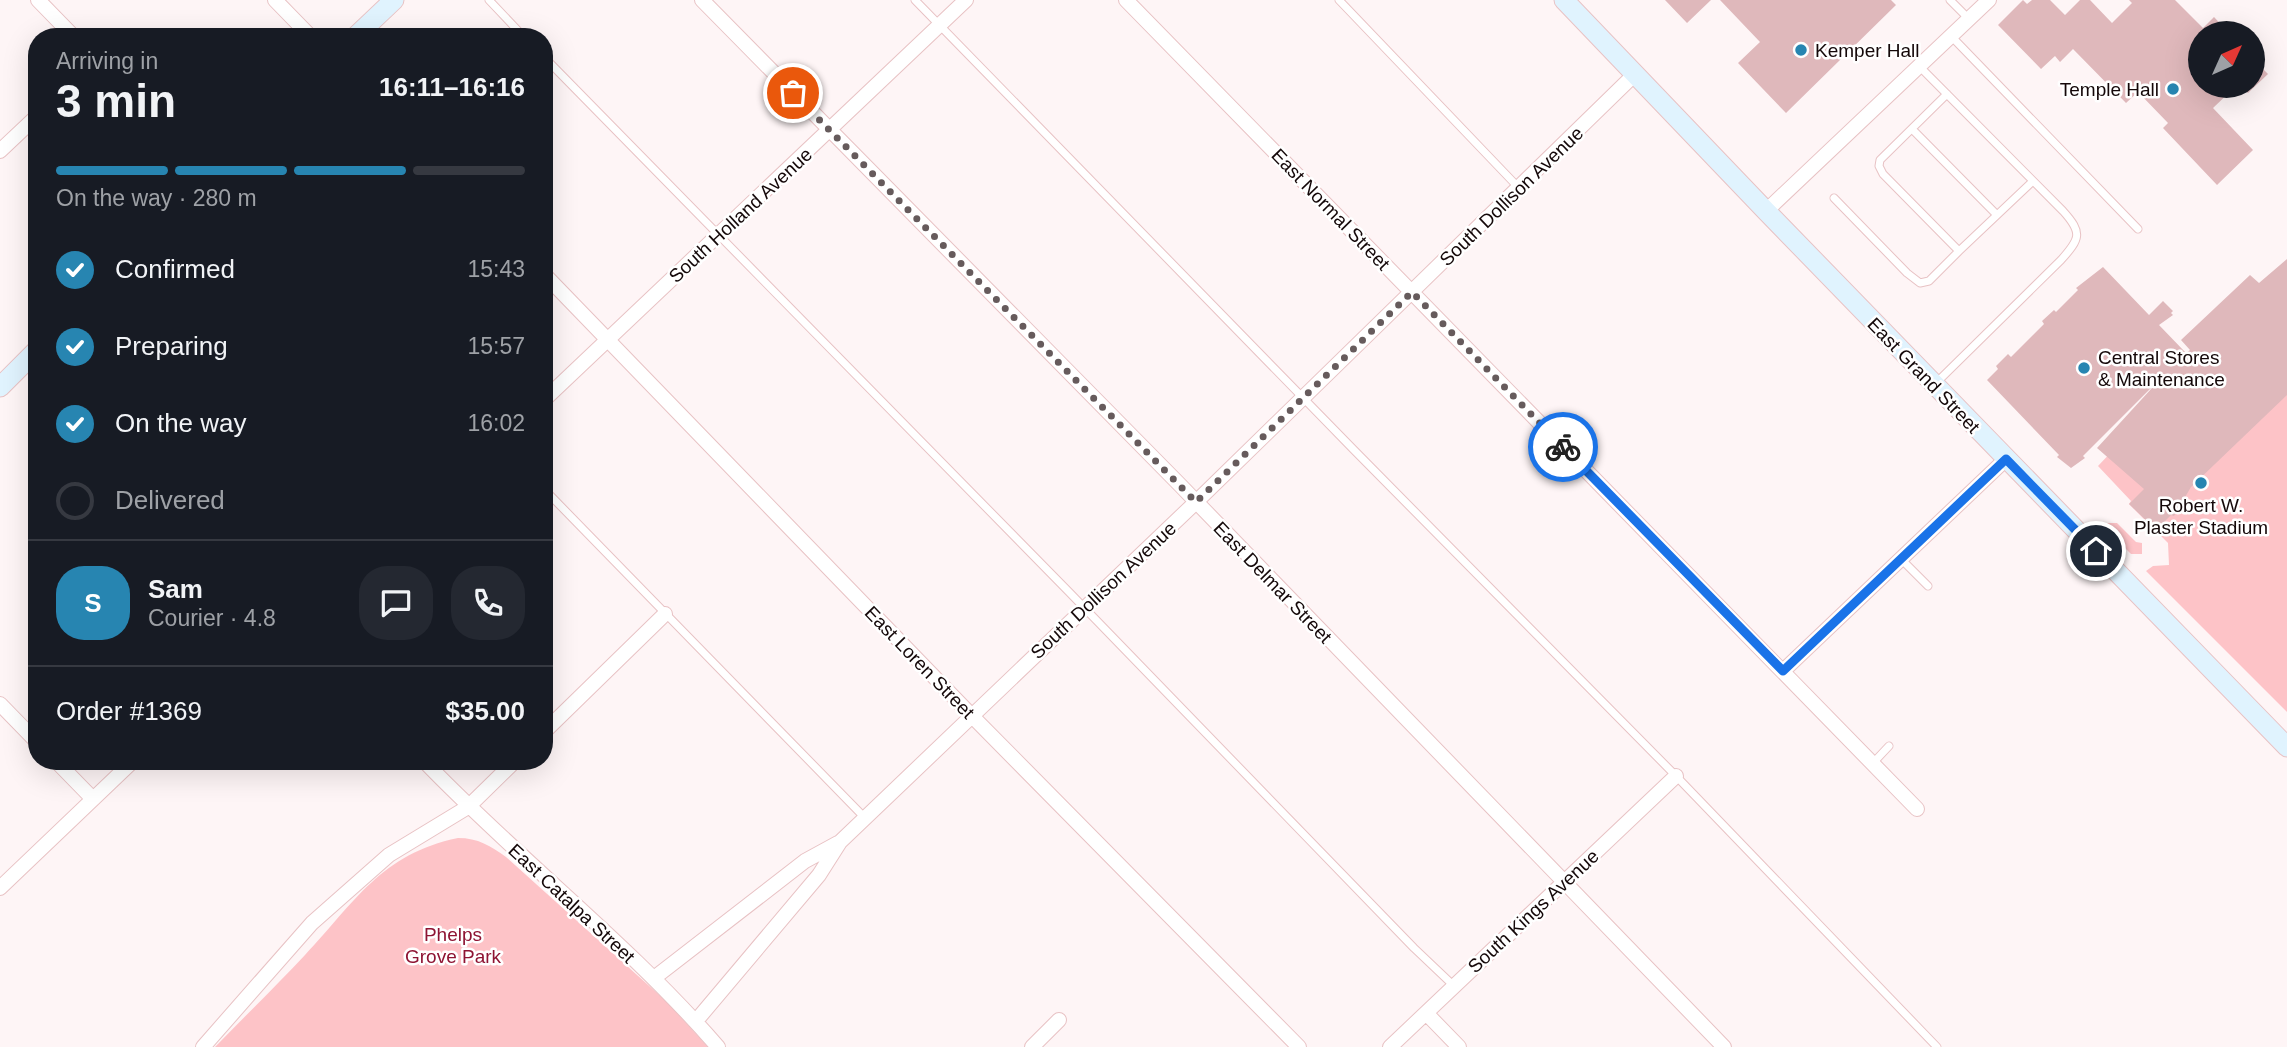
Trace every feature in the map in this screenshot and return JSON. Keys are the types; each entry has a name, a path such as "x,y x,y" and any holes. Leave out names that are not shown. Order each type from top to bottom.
{"main road":[{"path":"364,28 394,0"},
{"name":"East Grand Street","path":"1564,0 2006,459 2286,744"},
{"path":"0,387 28,364"}],"street":[{"path":"38,0 65,28"},
{"path":"275,0 302,28"},
{"name":"East Delmar Street","path":"702,0 1196,502 1724,1047"},
{"name":"South Holland Avenue","path":"553,392 966,0"},
{"name":"East Normal Street","path":"1126,0 1917,809"},
{"path":"1766,211 1969,19 1982,2"},
{"name":"South Dollison Avenue","path":"696,1021 819,875 840,842 1196,502 1636,73"},
{"path":"0,151 28,125"},
{"name":"East Loren Street","path":"553,283 971,715 1300,1047"},
{"path":"1783,671 2006,459"},
{"path":"553,723 664,614"},
{"path":"0,704 28,733"},
{"path":"65,770 93,799"},
{"path":"0,888 124,770"},
{"name":"East Catalpa Street","path":"433,770 468,807 654,978 718,1047"},
{"path":"203,1047 312,923 389,855 468,807 506,770"},
{"name":"South Kings Avenue","path":"1390,1047 1676,776"},
{"name":"South Dollison Avenue","path":"654,978 805,861 840,842"},
{"path":"1426,1013 1459,1047"},
{"path":"1032,1047 1059,1020"}],"lane":[{"path":"489,0 515,28"},
{"path":"915,0 1676,776 1937,1047"},
{"path":"1339,0 1519,188"},
{"path":"1950,0 1969,19"},
{"path":"1951,36 2138,229"},
{"path":"553,66 1454,986"},
{"path":"1919,66 2034,181 2073,222 2078,232 2076,243 1934,384"},
{"path":"1947,94 1880,160 1879,166 1883,174 1959,251"},
{"path":"1912,129 1997,215"},
{"path":"1834,198 1920,283 1929,281 2034,181"},
{"path":"553,498 865,818"},
{"path":"1901,559 1928,586"},
{"path":"1872,763 1889,746"}],"green space":[{"name":"Robert W. Plaster Stadium","path":"2287,276 2287,712 2146,571 2153,566 2169,565 2168,543 2129,504 2131,501 2098,466 2174,386"},
{"path":"2104,523 2117,523 2136,542 2142,543 2142,554 2131,554 2104,527"},
{"name":"Phelps Grove Park","path":"458,838 484,843 506,857 667,1002 708,1047 215,1047 294,967 371,883 409,856 431,845"}],"building":[{"path":"1665,0 1711,0 1687,23"},
{"name":"Kemper Hall","path":"1720,0 1891,0 1896,5 1786,113 1738,63 1760,42"},
{"name":"Temple Hall","path":"2023,0 2027,4 2032,0 2050,0 2065,15 2080,0 2090,0 2112,23 2132,3 2129,0 2175,0 2196,21 2188,21 2188,98 2223,98 2213,108 2253,150 2217,185 2163,128 2168,123 2138,92 2126,103 2073,49 2060,62 2055,56 2041,69 1998,25"},
{"path":"2287,259 2287,395 2191,487 2174,516 2171,515 2156,530 2129,504 2144,489 2097,448 2163,376 2083,456 2085,458 2071,468 2057,457 2059,455 1987,380 2008,354 2011,357 2044,324 2042,321 2054,310 2056,312 2078,290 2076,288 2103,267 2149,315 2163,301 2173,311 2173,315 2159,325 2186,353 2190,350 2181,340 2250,275 2259,283"}],"way so far":[{"path":"793,93 1196,502 1412,292 1563,447"}],"place":[{"name":"Kemper Hall","path":"1801,50"},
{"name":"Temple Hall","path":"2173,89"},
{"name":"Central Stores & Maintenance","path":"2084,368"},
{"name":"Robert W. Plaster Stadium","path":"2201,483"}],"route":[{"path":"1563,447 1783,671 2006,459 2096,551"}]}
